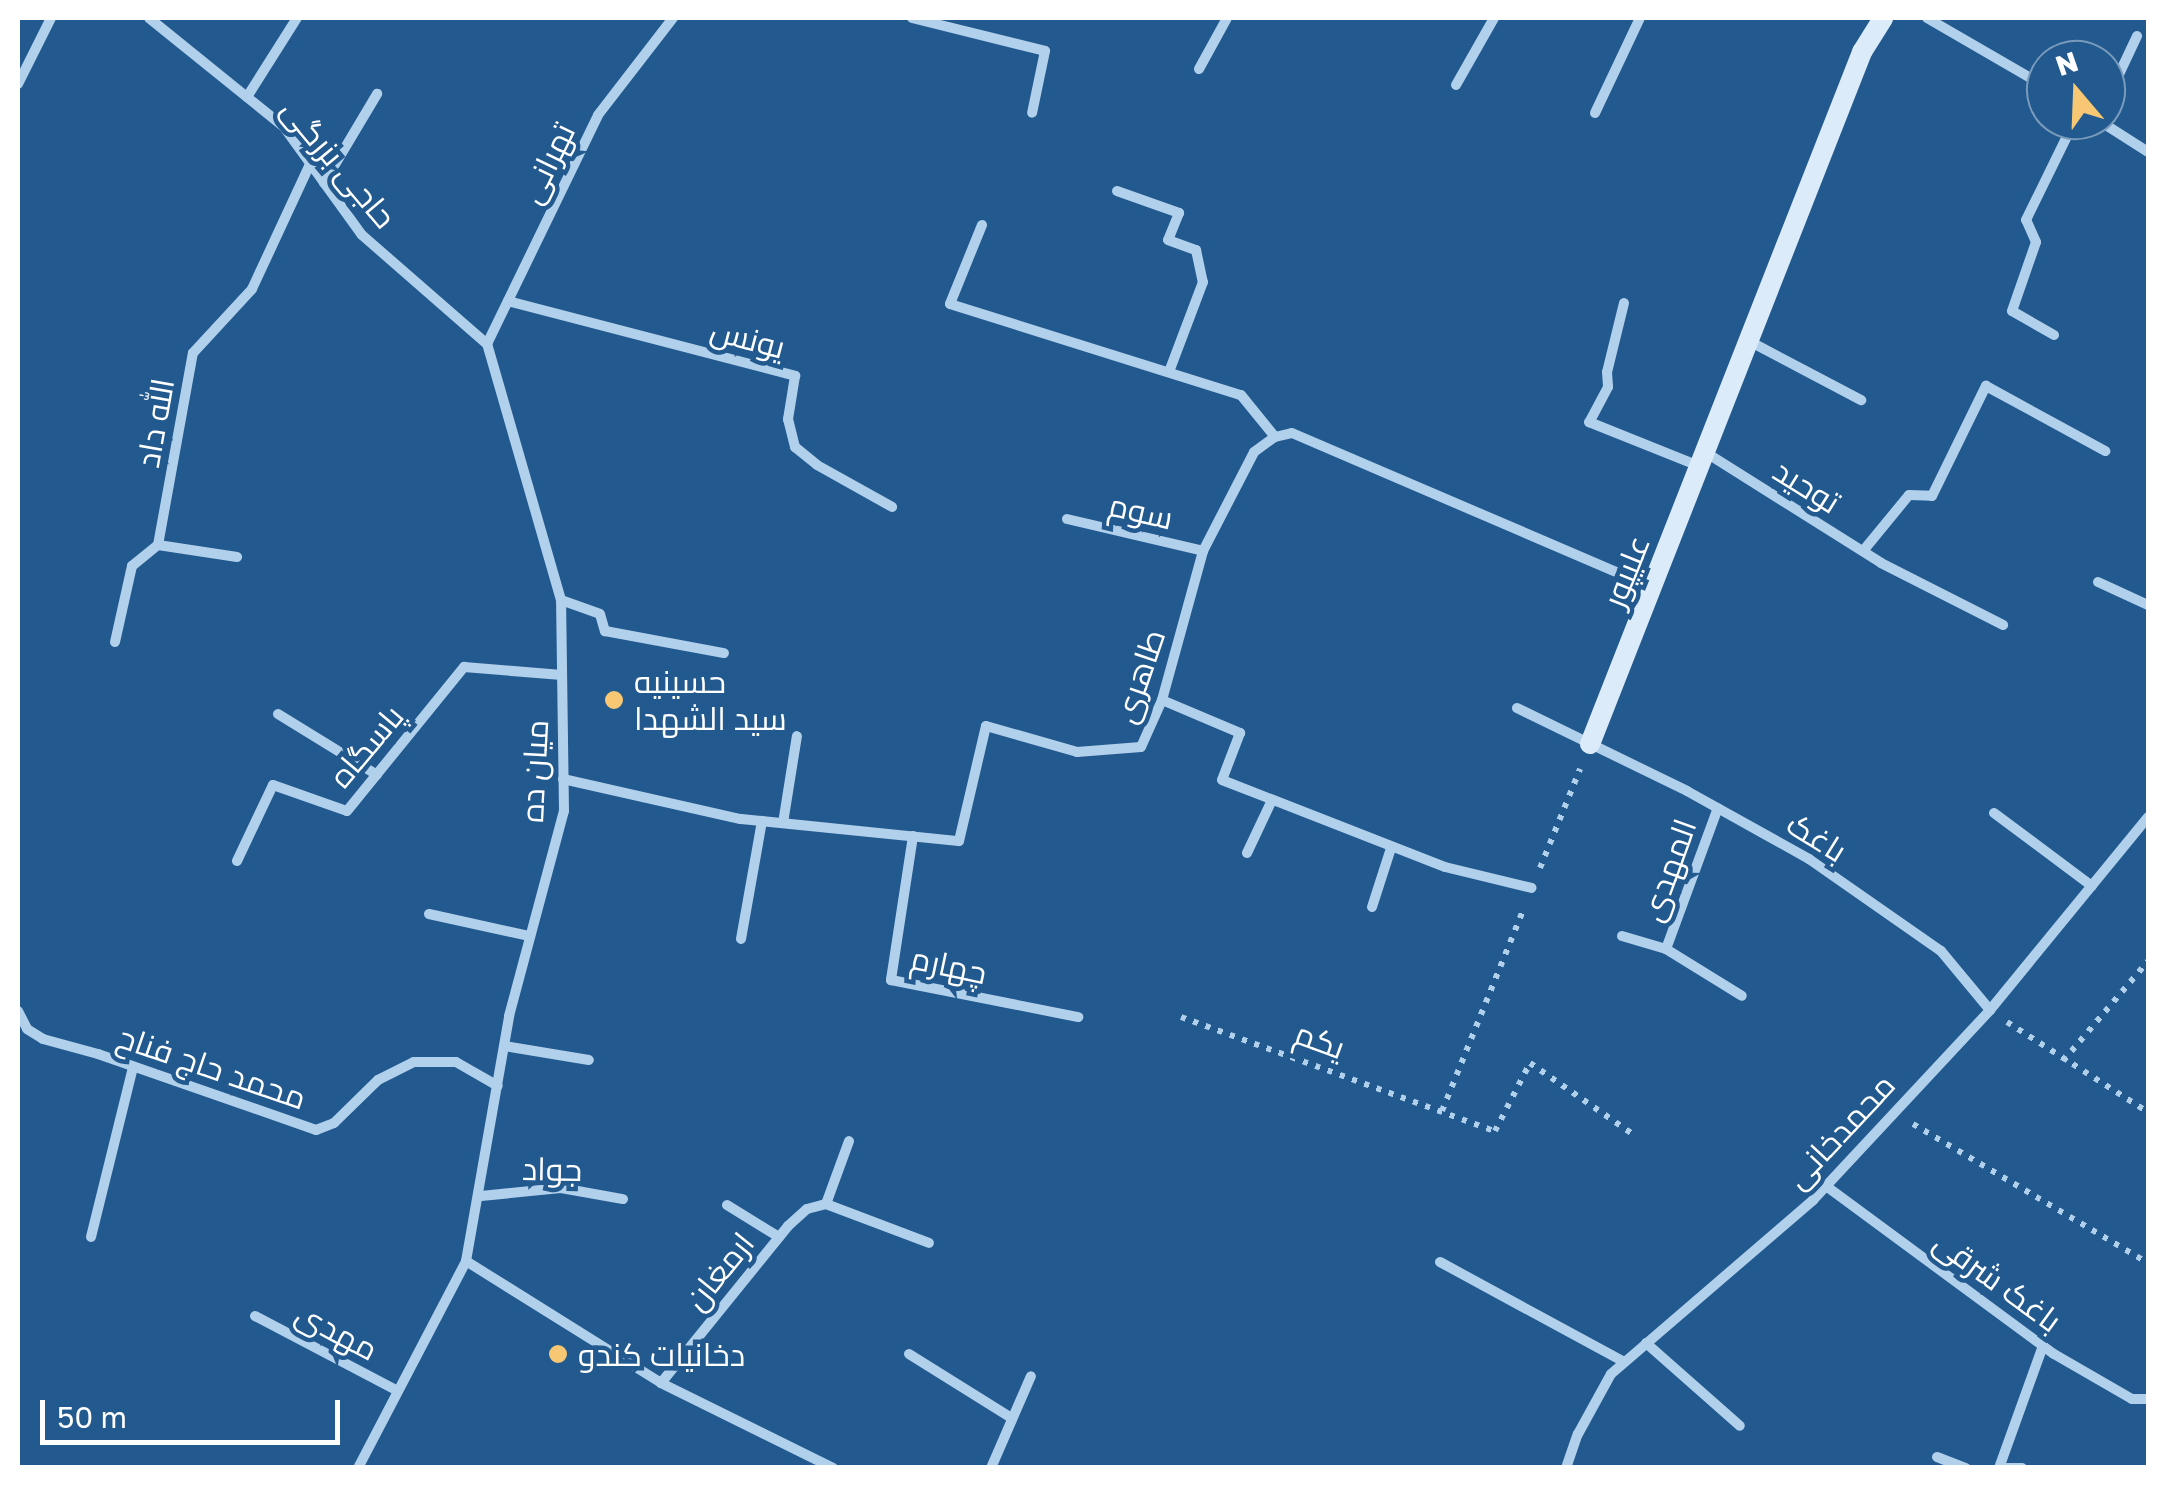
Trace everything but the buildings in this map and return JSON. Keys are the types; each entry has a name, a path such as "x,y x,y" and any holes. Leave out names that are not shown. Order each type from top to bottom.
{"street":[{"path":"18,84 51,18"},
{"name":"حاجی بزرگی","path":"149,18 284,127 362,235 487,344"},
{"path":"247,97 298,18"},
{"name":"تهرانی","path":"487,344 598,115 673,18"},
{"path":"912,18 1046,51 1032,113"},
{"path":"1199,70 1227,18"},
{"path":"1456,85 1494,18"},
{"path":"1594,113 1640,18"},
{"name":"علیپور","path":"1590,744 1862,52 1883,18"},
{"path":"1927,18 2026,75"},
{"path":"2126,59 2137,36"},
{"path":"324,183 377,94"},
{"path":"2126,138 2148,152"},
{"path":"2054,335 2012,310 2036,242 2026,220 2066,140"},
{"name":"الله داد","path":"158,546 193,353 252,289 310,164"},
{"path":"1117,191 1179,213 1168,240 1196,250 1203,282 1168,372"},
{"path":"982,225 950,304 1242,395 1276,437 1292,433 1652,588"},
{"name":"یونس","path":"508,301 794,376 788,419 795,447 817,466 892,508"},
{"name":"توحید","path":"1624,302 1608,387 1589,422 1703,459 1881,563 2003,626"},
{"path":"1748,342 1861,400"},
{"name":"میان ده","path":"358,1468 466,1261 481,1196 504,1046 564,811 561,600 487,344"},
{"path":"1863,551 1909,495 1932,496 1986,386 2105,451"},
{"name":"طاهری","path":"563,779 762,822 959,841 986,726 1077,752 1141,746 1162,700 1203,551 1254,452 1276,437"},
{"name":"سوم","path":"1068,519 1203,551"},
{"path":"115,642 132,566 158,546 236,557"},
{"path":"2098,582 2148,605"},
{"path":"561,600 600,614 605,631 724,653"},
{"name":"پاسگاه","path":"237,861 273,784 347,812 464,667 562,675"},
{"path":"1162,700 1240,733 1222,780 1390,848 1445,867 1532,888"},
{"name":"باغک","path":"1517,708 1718,808 1810,859 1941,951 1990,1010"},
{"path":"278,714 377,775"},
{"path":"783,824 797,736"},
{"path":"1247,852 1272,800"},
{"name":"المهدی","path":"1666,949 1718,808"},
{"path":"1994,814 2092,886"},
{"name":"محمدخانی","path":"1566,1468 1586,1419 1611,1374 1826,1186 1990,1010 2148,817"},
{"path":"742,939 762,822"},
{"name":"چهارم","path":"913,836 891,980 1078,1016"},
{"path":"1372,907 1390,848"},
{"path":"429,914 529,936"},
{"path":"1622,936 1666,949 1742,996"},
{"name":"محمد حاج فناح","path":"18,1010 26,1029 43,1040 316,1130 334,1123 378,1080 414,1062 456,1062 498,1086"},
{"path":"504,1046 588,1060"},
{"path":"92,1237 133,1067"},
{"path":"849,1142 826,1204 929,1243"},
{"name":"باغک شرقی","path":"1826,1186 2043,1346 2132,1398 2148,1400"},
{"name":"جواد","path":"481,1196 561,1188 623,1200"},
{"name":"ارمغان","path":"660,1382 779,1237 807,1209 826,1204"},
{"path":"727,1205 779,1237"},
{"path":"466,1261 660,1382 833,1468"},
{"path":"1440,1262 1624,1362"},
{"name":"مهدی","path":"255,1316 396,1390"},
{"path":"1646,1343 1740,1426"},
{"path":"2022,1468 2003,1468 2043,1346"},
{"path":"909,1354 1010,1416"},
{"path":"991,1468 1010,1416 1031,1376"},
{"path":"1937,1457 1966,1468"}],"path":[{"path":"1442,1111 1590,744"},
{"path":"2063,1060 2148,961"},
{"path":"1990,1010 2148,1112"},
{"name":"یکم","path":"1182,1017 1495,1131 1530,1063 1631,1133"},
{"path":"1892,1111 2148,1263"}],"place":[{"name":"حسینیه سید الشهدا","path":"614,700"},
{"name":"دخانیات کندو","path":"558,1354"}]}
